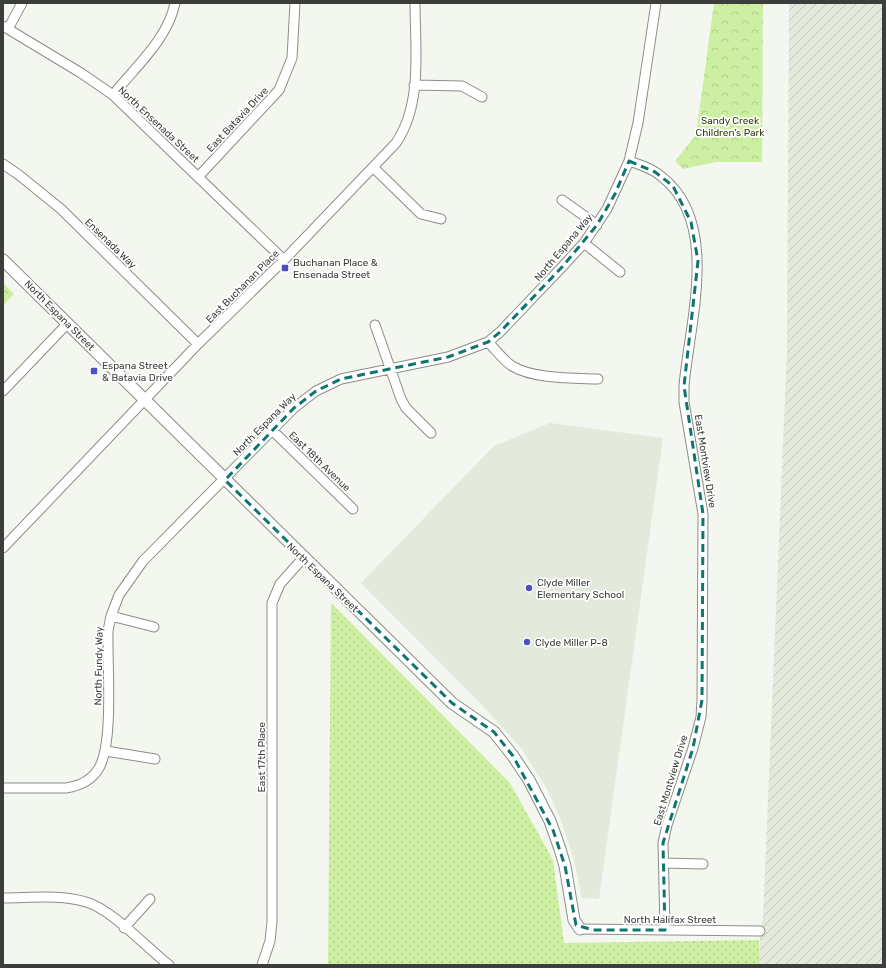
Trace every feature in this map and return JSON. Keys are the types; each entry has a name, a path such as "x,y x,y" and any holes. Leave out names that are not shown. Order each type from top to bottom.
{"street":[{"path":"6,27 22,3"},
{"path":"113,95 159,39 169,22 175,3"},
{"name":"East Batavia Drive","path":"199,176 279,90 292,58 294,47 295,3"},
{"name":"East Buchanan Place","path":"3,548 198,344 284,260 374,168 402,135 409,119 414,101 415,3"},
{"name":"North Espana Way","path":"225,480 300,402 332,382 362,374 391,370 448,357 488,342 535,297 584,243 597,225 615,194 629,161 638,123 656,3"},
{"name":"North Ensenada Street","path":"6,27 81,73 113,95 199,176 284,260"},
{"path":"414,85 462,86 482,98"},
{"name":"East Montview Drive","path":"629,161 655,172 673,186 681,198 691,222 695,236 698,261 697,282 684,386 684,402 702,500 703,514 702,700 701,717 693,748 666,825 663,843 665,930"},
{"name":"Ensenada Way","path":"3,164 19,175 61,210 198,344"},
{"path":"374,168 421,214 441,219"},
{"path":"562,200 597,225"},
{"path":"584,243 620,272"},
{"name":"North Espana Street","path":"3,260 304,558 452,702 494,732 513,756 529,780 550,821 565,866 574,920 580,929"},
{"path":"3,391 68,323"},
{"path":"375,325 406,408 431,433"},
{"path":"488,342 504,360 518,369 564,377 598,379"},
{"name":"East 18th Avenue","path":"272,430 353,509"},
{"name":"North Fundy Way","path":"3,788 75,787 92,777 99,769 106,751 108,729 108,631 111,616 119,595 143,561 225,480"},
{"name":"East 17th Place","path":"262,965 270,941 272,922 272,603 280,584 304,558"},
{"path":"111,616 154,627"},
{"path":"106,751 155,759"},
{"path":"664,863 703,864"},
{"path":"3,898 65,898 86,902 100,908 169,965"},
{"path":"124,928 150,899"},
{"name":"North Halifax Street","path":"580,929 760,931"}],"highlighted area":[{"path":"629,161 655,172 673,186 691,222 698,261 684,386 703,514 702,700 693,748 663,843 665,930 593,930 576,925 565,866 553,830 513,756 494,732 452,703 225,480 294,408 316,391 341,379 448,357 488,342 500,332 563,266 597,225 615,194"}],"shaded area":[{"path":"789,3 883,3 883,965 760,965 760,931 763,918 787,350"},
{"name":"Clyde Miller P-8","path":"550,423 663,438 599,899 582,898 574,860 562,823 547,789 521,748 479,702 361,583 494,446"}],"green space":[{"name":"Sandy Creek Children's Park","path":"714,3 763,3 762,162 716,162 683,169 675,161 696,135"},
{"path":"3,283 14,294 3,306"},
{"path":"331,603 510,783 553,860 564,943 759,940 760,965 328,965"}],"place":[{"name":"Buchanan Place & Ensenada Street","path":"285,268"},
{"name":"Espana Street & Batavia Drive","path":"94,371"},
{"name":"Clyde Miller Elementary School","path":"529,588"},
{"name":"Clyde Miller P-8","path":"527,642"}]}
